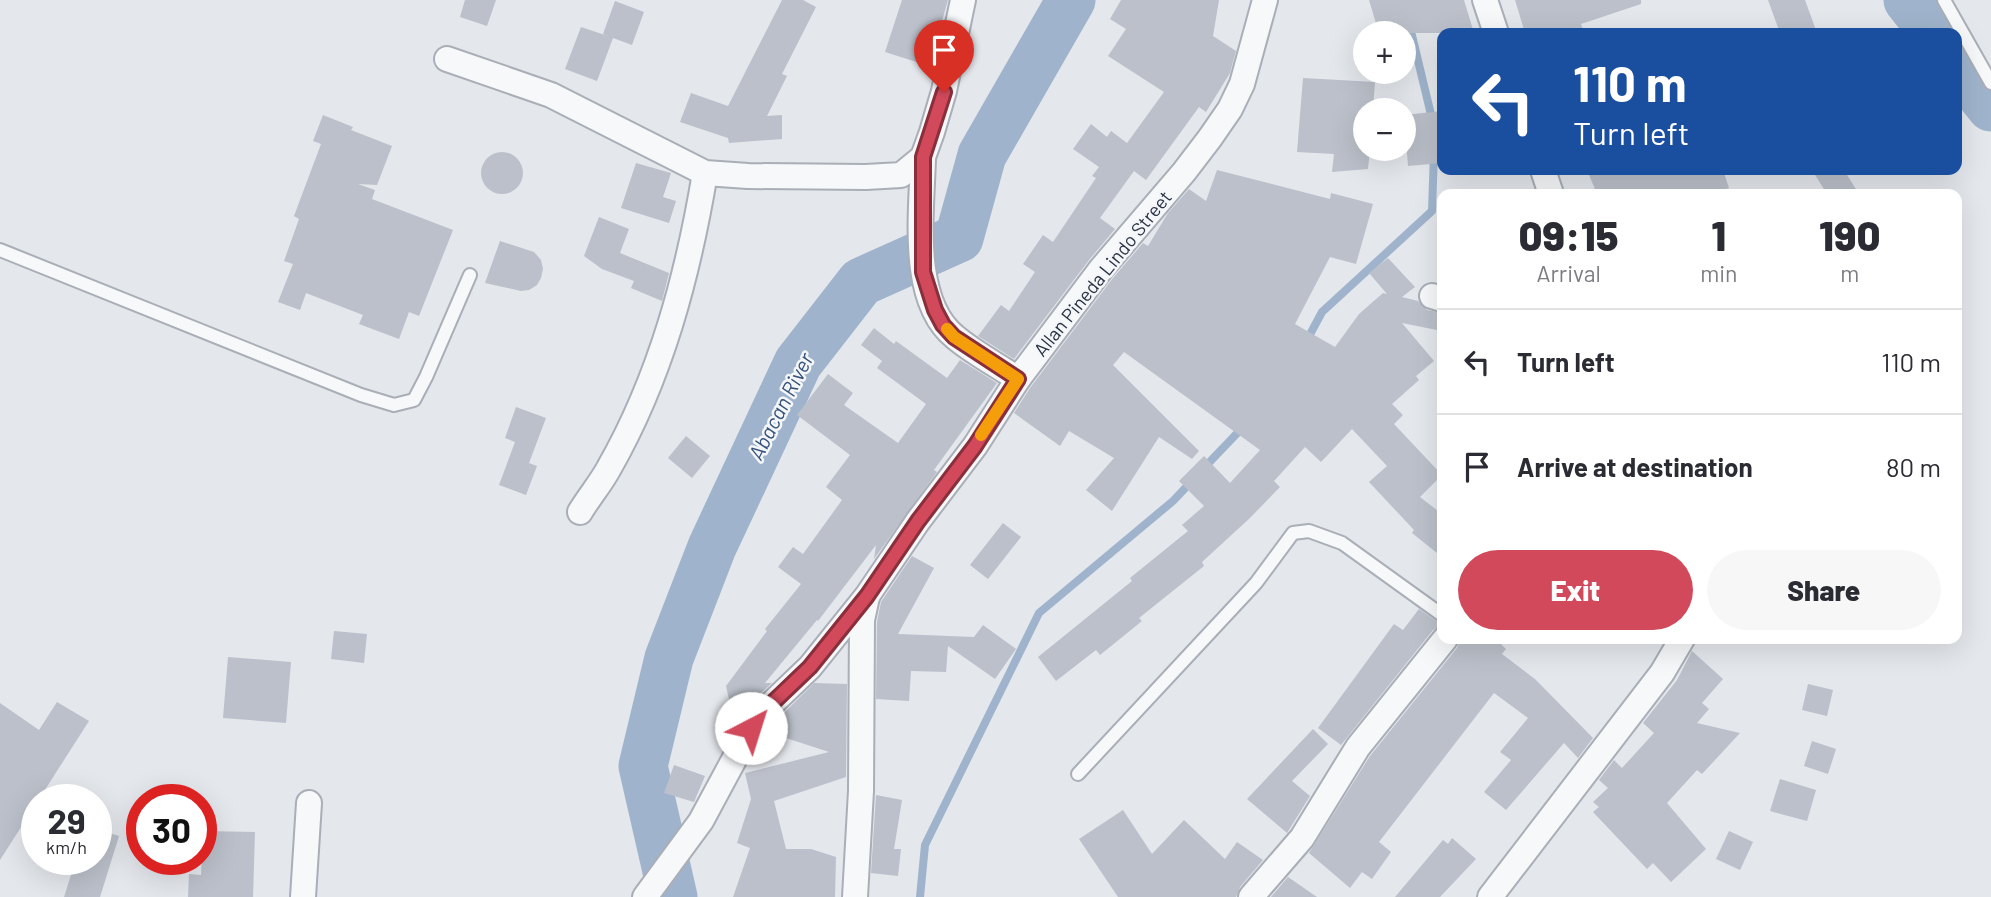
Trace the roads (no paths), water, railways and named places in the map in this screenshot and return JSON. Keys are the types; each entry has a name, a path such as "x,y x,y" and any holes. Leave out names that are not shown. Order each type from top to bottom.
{"street":[{"path":"962,0 944,92 923,157 923,272 935,310 943,325 954,337 1018,379"},
{"name":"Allan Pineda Lindo Street","path":"645,897 701,821 751,728 766,709 810,667 867,596 918,521 975,446 1018,379 1101,269 1184,172 1230,109 1252,54 1265,0"},
{"path":"1485,0 1494,28"},
{"path":"447,59 551,95 705,173 748,176 901,175 923,157"},
{"path":"580,512 615,456 640,406 663,345 696,227 705,173"},
{"path":"855,897 861,791 862,620 867,596"},
{"path":"1251,897 1302,838 1358,747 1441,644"},
{"path":"1490,897 1662,673 1679,644"},
{"path":"303,897 309,803"}],"lane":[{"path":"1944,0 1960,28"},
{"path":"1962,32 1991,83"},
{"path":"0,250 361,395 394,405 414,400 470,275"},
{"path":"1078,774 1256,583 1293,533 1309,531 1342,543 1437,611"}],"waterway":[{"name":"Abacan River","path":"673,897 643,766 669,658 712,547 798,363 861,282 959,238 982,155 1071,0"},
{"path":"1908,0 1930,28"},
{"path":"1416,52 1433,123"},
{"path":"1962,71 1991,107"},
{"path":"1307,340 1322,312 1432,211 1434,153"},
{"path":"1202,470 1244,426"},
{"path":"920,897 925,845 1039,613 1173,501 1191,482"}]}
